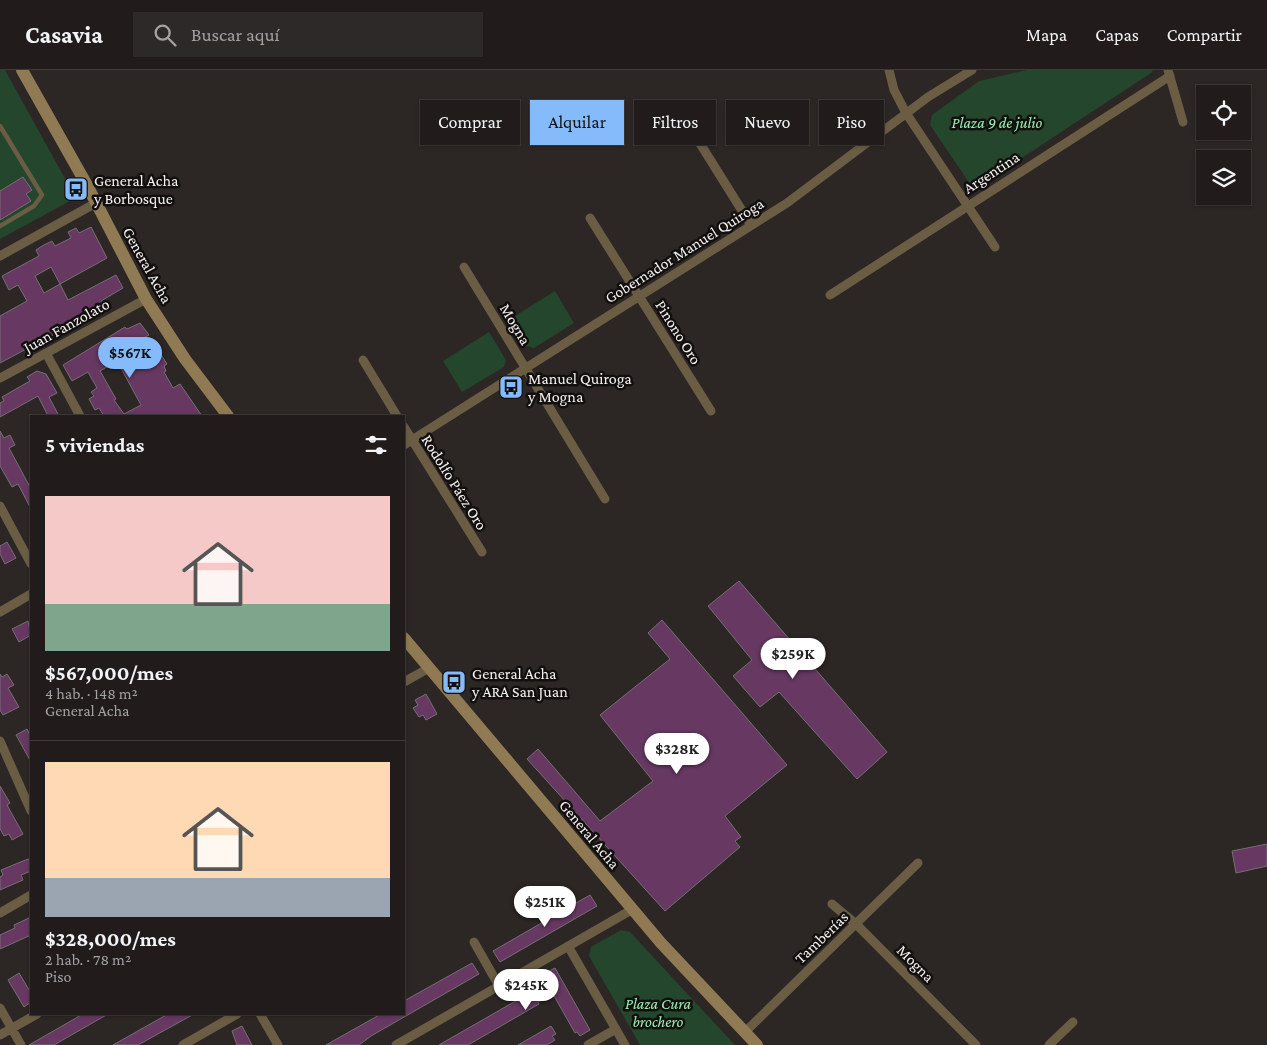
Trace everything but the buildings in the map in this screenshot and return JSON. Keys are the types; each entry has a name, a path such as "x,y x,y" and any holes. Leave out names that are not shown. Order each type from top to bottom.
{"main road":[{"name":"General Acha","path":"22,70 96,203 146,299 185,359 227,415"},
{"name":"General Acha","path":"405,639 633,909 757,1045"}],"street":[{"path":"889,70 894,90 906,113 995,247"},
{"name":"Gobernador Manuel Quiroga","path":"408,443 525,367 787,203 906,113 965,72 972,70"},
{"path":"1169,73 1183,122"},
{"name":"Argentina","path":"830,295 1169,73"},
{"path":"701,145 751,225"},
{"path":"0,256 96,203"},
{"name":"Pinono Oro","path":"590,218 711,411"},
{"name":"Mogna","path":"464,268 605,499"},
{"name":"Juan Fanzolato","path":"0,378 146,299"},
{"path":"46,353 79,415"},
{"path":"363,360 396,415"},
{"name":"Rodolfo Páez Oro","path":"408,443 482,552"},
{"path":"0,506 30,562"},
{"path":"0,612 30,595"},
{"path":"405,681 429,668"},
{"path":"0,741 30,809"},
{"name":"Tamberías","path":"745,1032 918,864"},
{"path":"0,913 30,896"},
{"name":"Mogna","path":"832,904 856,924 976,1045"},
{"path":"396,1045 633,909"},
{"path":"474,942 499,986"},
{"path":"568,946 625,1045"},
{"path":"0,1008 21,1045"},
{"path":"0,1035 35,1015"},
{"path":"183,1045 235,1015"},
{"path":"261,1015 278,1045"},
{"path":"1049,1045 1073,1022"},
{"path":"588,1045 616,1029"}],"lane":[{"path":"0,126 42,195 34,206 0,226"}],"green space":[{"path":"0,70 5,70 73,193 70,201 0,239"},
{"name":"Plaza 9 de julio","path":"1027,70 1153,70 979,186 970,184 930,125 932,115 979,81"},
{"path":"555,291 574,323 534,348 526,346 510,319"},
{"path":"489,332 506,360 504,367 462,392 443,361"},
{"name":"Plaza Cura brochero","path":"621,930 630,932 735,1045 640,1045 589,956 591,947"}],"place":[{"name":"General Acha y Borbosque","path":"76,189"},
{"name":"Manuel Quiroga y Mogna","path":"511,387"},
{"name":"General Acha y ARA San Juan","path":"454,682"}]}
